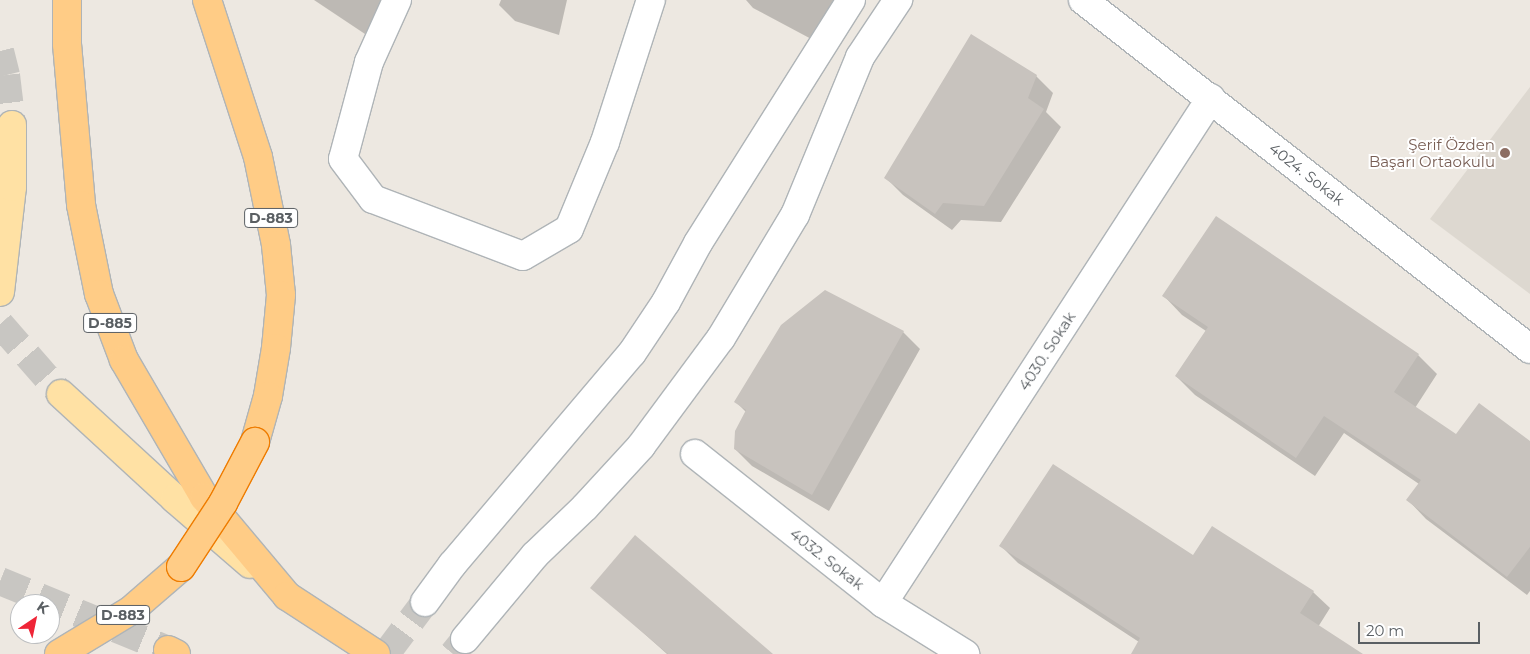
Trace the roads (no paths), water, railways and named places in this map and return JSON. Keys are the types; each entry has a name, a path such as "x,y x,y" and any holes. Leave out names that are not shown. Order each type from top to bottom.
{"highway":[{"name":"D-885","path":"68,0 67,44 80,205 99,294 124,360 204,497 287,596 376,654"},
{"name":"D-883","path":"59,654 130,611 180,568 223,503 255,442 268,396 276,348 281,295 276,245 258,158 207,0"}],"main road":[{"path":"0,292 12,187 12,125"},
{"path":"61,394 174,499 287,596"}],"street":[{"path":"397,0 369,62 343,159 373,199 523,256 569,229 605,142 651,0"},
{"path":"425,602 452,565 632,353 666,302 698,243 851,0"},
{"path":"465,639 536,555 586,507 641,446 721,338 795,215 860,57 898,0"},
{"name":"4024. Sokak","path":"1083,0 1211,98 1530,349"},
{"name":"4030. Sokak","path":"883,603 1211,98"},
{"name":"4032. Sokak","path":"694,454 883,603 965,654"}],"tunnel":[{"path":"0,51 6,75 12,125"},
{"path":"0,324 61,394"},
{"path":"0,581 168,650"},
{"path":"386,654 425,602"},
{"path":"453,654 465,639"}],"place":[{"name":"Şerif Özden Başarı Ortaokulu","path":"1505,153"}]}
